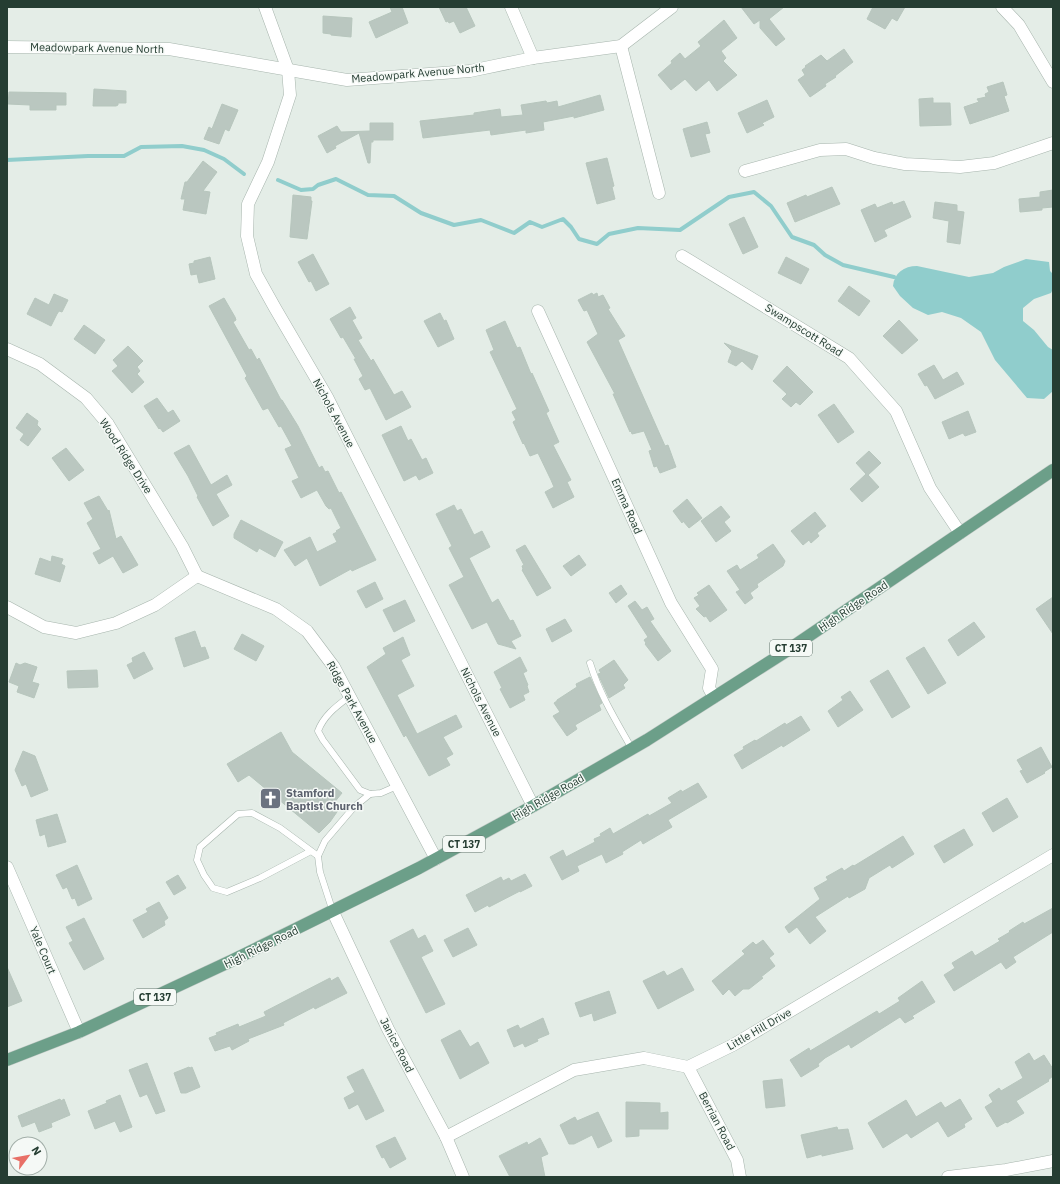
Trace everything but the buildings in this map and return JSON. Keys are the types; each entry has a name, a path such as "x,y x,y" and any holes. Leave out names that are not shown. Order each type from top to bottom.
{"main road":[{"name":"High Ridge Road","path":"7,1060 79,1032 333,912 436,859 533,806 632,749 785,652 1053,470"}],"street":[{"name":"Nichols Avenue","path":"265,7 288,70 290,95 268,162 248,204 248,236 256,274 274,308 327,397 533,806"},
{"path":"511,7 533,58"},
{"name":"Meadowpark Avenue North","path":"7,47 169,49 347,80 470,71 533,58 621,46 672,7"},
{"path":"1002,7 1020,25 1053,82"},
{"path":"621,46 659,193"},
{"path":"745,171 820,150 846,149 874,158 905,164 960,167 994,163 1053,144"},
{"name":"Swampscott Road","path":"682,256 848,358 896,411 930,488 960,533"},
{"name":"Emma Road","path":"538,312 671,603 712,669 709,688 714,697"},
{"name":"Wood Ridge Drive","path":"7,349 40,364 91,403 112,431 182,546 197,576"},
{"path":"7,607 44,627 76,632 116,623 129,617 154,605 197,576"},
{"name":"Ridge Park Avenue","path":"197,576 276,609 307,631 334,666 436,859"},
{"name":"Little Hill Drive","path":"688,1067 733,1045 1053,855"},
{"name":"Yale Court","path":"7,867 79,1032"},
{"name":"Janice Road","path":"333,912 388,1029 446,1137 463,1177"},
{"path":"446,1137 574,1070 644,1058 688,1067"},
{"name":"Berrian Road","path":"688,1067 737,1160 740,1177"},
{"path":"948,1177 1006,1170 1053,1161"}],"lane":[{"path":"590,663 597,684 632,749"},
{"path":"350,696 330,712 321,722 318,731 360,790 370,794 381,793 397,786"},
{"path":"333,912 320,872 318,856 330,835 354,807 370,794"},
{"path":"311,851 260,878 227,892 213,888 204,875 197,860 200,847 238,814 252,812 280,828 318,856"}],"water":[{"path":"1026,259 1049,262 1050,271 1053,274 1053,289 1051,293 1034,299 1023,308 1023,321 1034,330 1048,347 1053,350 1053,391 1044,399 1027,398 995,360 981,332 961,318 942,312 928,315 913,308 900,296 893,286 895,277 900,271 912,266 969,277 993,273 1004,267"}],"waterway":[{"path":"7,160 88,156 124,156 141,147 182,146 204,150 224,159 244,174"},
{"path":"278,180 301,190 313,189 318,185 336,179 368,195 394,196 421,213 454,225 481,220 514,233 530,222 542,227 563,219 571,227 579,239 597,244 609,234 638,228 680,230 729,197 754,192 771,206 792,237 814,245 825,255 843,265 894,277"}],"place":[{"name":"Stamford Baptist Church","path":"271,799"}]}
